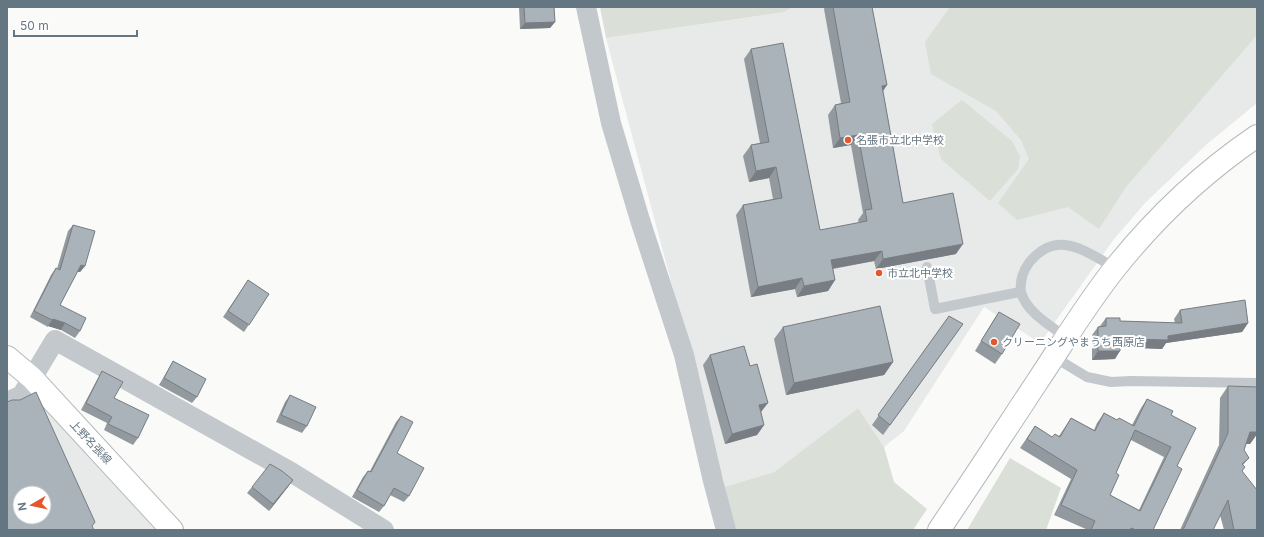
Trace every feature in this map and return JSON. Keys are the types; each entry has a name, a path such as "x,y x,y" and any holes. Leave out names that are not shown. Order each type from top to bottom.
{"street":[{"path":"586,7 611,123 640,220 684,355 713,481 726,530"},
{"path":"939,530 1066,337 1116,268 1141,238 1164,214 1207,174 1239,148 1257,136"},
{"path":"7,402 22,395 55,340 291,472 384,530"},
{"name":"上野名張線","path":"7,358 32,378 172,530"}],"lane":[{"path":"1066,337 1039,318 1031,310 1020,292 1022,277 1026,266 1035,256 1045,249 1064,244 1072,246 1116,268"},
{"path":"927,268 935,309 1020,292"},
{"path":"1054,357 1087,377 1111,382 1257,383"}],"shaded area":[{"path":"600,7 793,7 784,12 606,38"},
{"name":"市立北中学校","path":"793,7 1257,7 1257,103 1206,145 1146,202 1114,239 1040,343 984,307 904,431 884,447 858,408 774,472 724,487 692,360 606,38 784,12"},
{"path":"950,7 1257,7 1257,35 1126,187 1099,229 1068,207 1017,220 998,203 1029,159 1021,140 996,111 931,74 925,42"},
{"path":"962,100 1012,141 1020,156 1018,169 990,201 941,159 932,124"},
{"path":"41,405 156,530 7,530 12,512 12,525 52,525 52,485 19,485"},
{"path":"858,408 884,447 894,482 927,509 913,530 736,530 724,487 774,472"},
{"path":"1010,458 1061,488 1046,530 967,530"}],"building":[{"path":"524,7 554,7 555,22 525,23"},
{"path":"833,7 872,7 887,85 882,86 903,203 953,193 963,244 883,259 882,251 831,260 835,280 804,286 802,278 758,287 743,205 782,198 776,167 756,171 751,145 769,142 751,49 783,43 820,230 867,221 865,210 872,209 858,135 840,138 835,105 850,102"},
{"path":"73,225 95,231 85,266 81,265 60,305 86,318 80,331 65,323 52,320 34,311 56,268 60,270"},
{"path":"248,280 269,294 249,325 228,311"},
{"path":"1245,300 1248,323 1168,336 1168,340 1120,339 1120,351 1098,351 1098,327 1106,326 1106,318 1120,318 1120,321 1182,323 1180,310"},
{"path":"880,306 893,362 794,383 783,327"},
{"name":"クリーニングやまうち西原店","path":"999,312 1020,324 1002,354 981,341"},
{"path":"949,316 963,324 890,425 878,415"},
{"path":"744,346 750,366 757,364 768,403 759,405 764,425 732,434 710,355"},
{"path":"173,361 206,379 197,397 164,378"},
{"path":"102,371 123,382 114,398 149,415 138,438 108,424 112,417 86,403"},
{"path":"1228,386 1257,387 1257,432 1250,432 1244,450 1249,458 1242,464 1245,467 1242,471 1257,490 1257,530 1234,530 1228,500 1213,530 1183,530 1228,433"},
{"path":"36,392 95,522 92,526 94,530 7,530 7,402 12,400 20,400"},
{"path":"290,395 316,407 307,426 281,415"},
{"path":"1147,399 1173,411 1171,415 1196,428 1177,466 1182,469 1153,530 1136,530 1131,528 1130,530 1091,530 1095,521 1061,505 1077,470 1027,439 1035,426 1052,437 1055,434 1060,437 1071,418 1095,431 1104,413 1117,420 1119,418 1134,426","holes":["1135,430 1171,447 1140,511 1110,495 1119,475 1116,473"]},
{"path":"401,416 413,422 397,453 424,468 409,496 394,488 384,506 357,490 368,471 371,472"},
{"path":"270,464 293,480 273,504 252,487"}],"place":[{"name":"名張市立北中学校","path":"848,140"},
{"name":"市立北中学校","path":"879,273"},
{"name":"クリーニングやまうち西原店","path":"994,342"}]}
